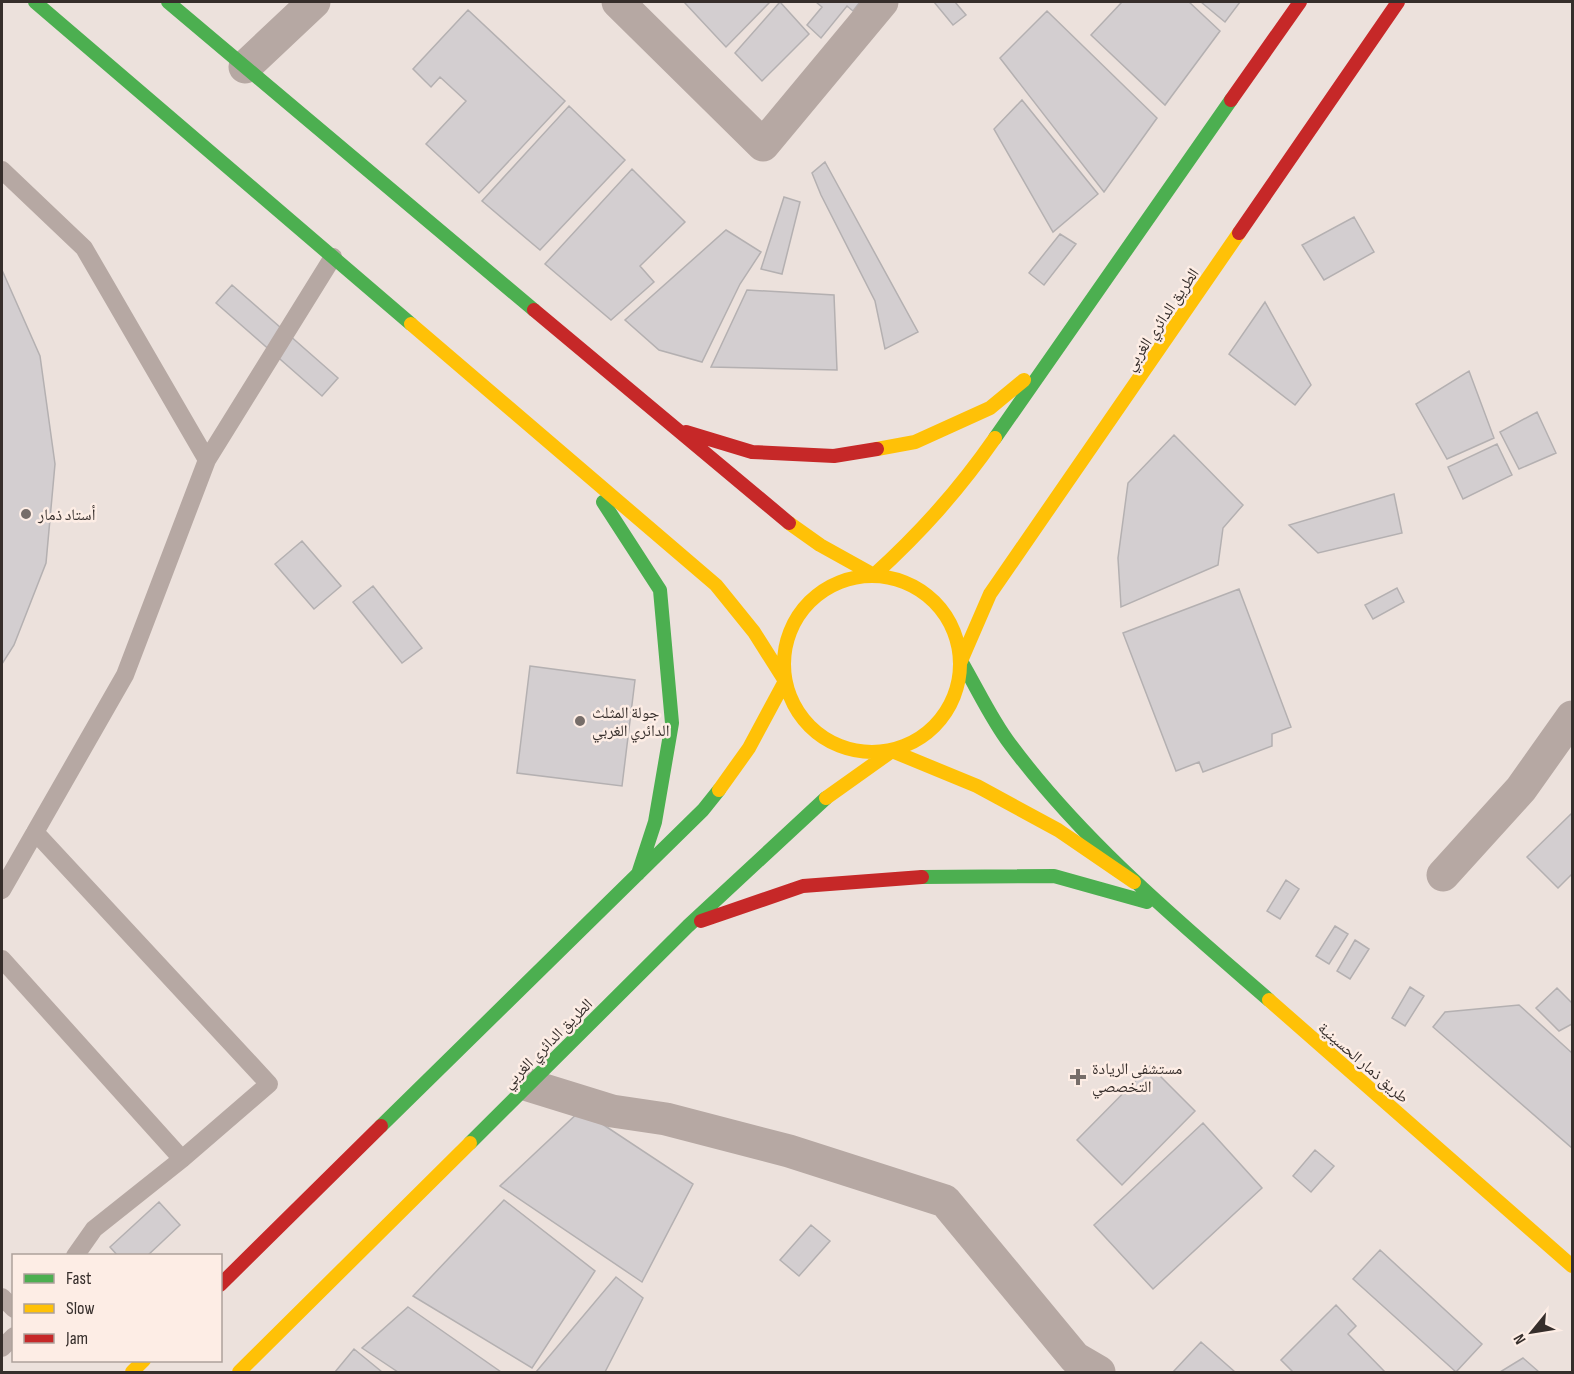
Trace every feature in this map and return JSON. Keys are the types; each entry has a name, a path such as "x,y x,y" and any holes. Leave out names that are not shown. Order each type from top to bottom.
{"main road":[{"path":"35,2 716,585 754,633 785,681 794,708 812,730 836,745 863,753 892,751 920,740 943,719 957,692 961,661 956,634 943,611 924,592 901,580 874,575 848,578 824,589 804,606 790,629 784,655 785,681 760,733 732,776 703,810 222,1284"},
{"path":"168,2 775,513 820,545 874,575"},
{"path":"874,575 921,532 960,487 1054,357 1300,2"},
{"name":"الطريق الدائري الغربي","path":"961,661 990,594 1398,2"},
{"path":"673,428 752,452 834,456 903,444 915,441 990,408 1054,357"},
{"path":"584,472 660,590 672,723 655,822 638,874"},
{"path":"961,661 1008,742 1067,815 1134,882"},
{"path":"892,751 977,786 1058,830 1134,882"},
{"name":"الطريق الدائري الغربي","path":"239,1372 688,926 763,858 804,816 844,783 892,751"},
{"path":"688,926 803,886 944,875 1054,876 1160,905"},
{"name":"طريق ذمار الحسينية","path":"1134,882 1572,1266"}],"street":[{"path":"245,67 314,2"},
{"path":"618,2 763,145 882,2"},
{"path":"1443,875 1521,789 1572,717"},
{"path":"528,1085 612,1111 666,1119 789,1150 945,1201 1075,1358 1099,1372"}],"lane":[{"path":"2,170 84,248 207,460"},
{"path":"2,890 125,675 207,460 333,257"},
{"path":"35,832 269,1084 182,1159 94,1229 76,1254"},
{"path":"2,959 182,1159"}],"building":[{"path":"684,2 768,2 769,3 726,47"},
{"path":"780,2 809,34 762,81 735,53"},
{"path":"816,2 860,2 853,11 847,6 821,38 807,25 822,7"},
{"path":"934,2 955,2 966,15 953,25"},
{"path":"1122,2 1189,2 1220,31 1165,105 1091,35"},
{"path":"1201,2 1240,2 1225,22"},
{"path":"468,10 565,101 479,193 426,144 466,101 440,77 431,87 413,69"},
{"path":"1047,11 1157,118 1104,192 1000,58"},
{"path":"1022,100 1098,194 1053,232 994,129"},
{"path":"569,106 625,160 540,250 482,201"},
{"path":"825,162 918,332 885,349 875,301 812,173"},
{"path":"632,169 685,222 640,266 654,282 611,320 545,264"},
{"path":"784,197 800,202 782,274 761,269"},
{"path":"1354,217 1374,252 1324,280 1302,245"},
{"path":"726,230 761,252 740,284 702,362 659,350 625,320"},
{"path":"1060,234 1076,244 1044,285 1029,273"},
{"name":"أستاد ذمار","path":"2,270 40,356 55,464 46,563 14,645 2,664"},
{"path":"232,285 338,378 322,396 216,303"},
{"path":"747,290 834,295 837,370 711,367"},
{"path":"1265,302 1311,385 1295,405 1229,354"},
{"path":"1469,371 1494,438 1447,459 1416,404"},
{"path":"1537,412 1556,453 1519,469 1500,432"},
{"path":"1174,435 1243,505 1223,528 1218,565 1121,607 1118,558 1128,483"},
{"path":"1497,444 1512,475 1463,499 1448,467"},
{"path":"1394,494 1402,533 1318,553 1289,525"},
{"path":"302,541 341,586 314,609 275,564"},
{"path":"373,586 422,648 402,663 353,602"},
{"path":"1397,588 1404,602 1373,619 1365,605"},
{"path":"1239,589 1291,727 1272,734 1272,746 1203,772 1199,762 1176,771 1123,633"},
{"path":"530,666 635,680 622,786 517,773"},
{"path":"1572,813 1572,874 1558,888 1527,857"},
{"path":"1286,880 1299,889 1280,919 1267,911"},
{"path":"1335,926 1348,934 1329,964 1316,956"},
{"path":"1355,940 1369,949 1350,979 1337,971"},
{"path":"1410,987 1424,996 1405,1026 1392,1018"},
{"path":"1557,988 1572,1003 1572,1024 1559,1031 1536,1008"},
{"path":"1519,1005 1572,1053 1572,1148 1433,1027 1445,1012"},
{"path":"1150,1066 1195,1111 1122,1185 1077,1140"},
{"path":"581,1110 693,1184 642,1282 500,1186"},
{"path":"1203,1123 1262,1188 1153,1289 1094,1225"},
{"path":"1315,1150 1334,1166 1311,1192 1293,1176"},
{"path":"504,1200 595,1271 532,1368 413,1296"},
{"path":"159,1202 180,1225 149,1254 116,1254 110,1247"},
{"path":"811,1225 830,1241 799,1276 780,1260"},
{"path":"1380,1250 1482,1344 1456,1372 1353,1279"},
{"path":"616,1277 643,1298 605,1372 536,1372"},
{"path":"1336,1305 1356,1326 1348,1334 1385,1372 1293,1372 1281,1360"},
{"path":"408,1307 501,1372 398,1372 362,1348"},
{"path":"1201,1342 1235,1372 1173,1372"},
{"path":"354,1349 382,1372 335,1372"},
{"path":"1523,1358 1539,1372 1500,1372"}],"traffic: fast":[{"path":"35,2 411,324"},
{"path":"168,2 534,310"},
{"path":"995,438 1231,100"},
{"path":"603,502 660,590 672,723 655,822 638,874"},
{"path":"961,661 1003,734 1038,780 1068,814 1132,879 1269,1000"},
{"path":"381,1126 703,810 719,790"},
{"path":"470,1143 688,926 826,798"},
{"path":"922,877 1054,876 1147,902"}],"traffic: slow":[{"path":"961,661 990,594 1239,233"},
{"path":"411,324 716,585 754,632 785,681"},
{"path":"877,449 915,442 990,408 1024,380"},
{"path":"789,523 820,545 874,575 938,510 995,438"},
{"path":"872,576 889,577 906,582 934,602 954,630 959,647 960,664 959,681 954,698 934,726 906,746 889,751 872,752 855,751 838,746 810,726 790,698 785,681 784,664 785,647 790,630 810,602 838,582 855,577 872,576"},
{"path":"719,790 749,748 785,681"},
{"path":"826,798 892,751 977,786 1058,830 1134,882"},
{"path":"1269,1000 1572,1266"},
{"path":"239,1372 470,1143"},
{"path":"132,1372 142,1362"}],"traffic: jam":[{"path":"1231,100 1300,2"},
{"path":"1239,233 1398,2"},
{"path":"534,310 789,523"},
{"path":"686,432 752,452 834,456 877,449"},
{"path":"701,921 803,886 922,877"},
{"path":"222,1283 381,1126"}],"place":[{"name":"أستاد ذمار","path":"26,514"},
{"name":"جولة المثلث الدائري الغربي","path":"580,721"},
{"name":"مستشفى الريادة التخصصي","path":"1078,1077"}]}
